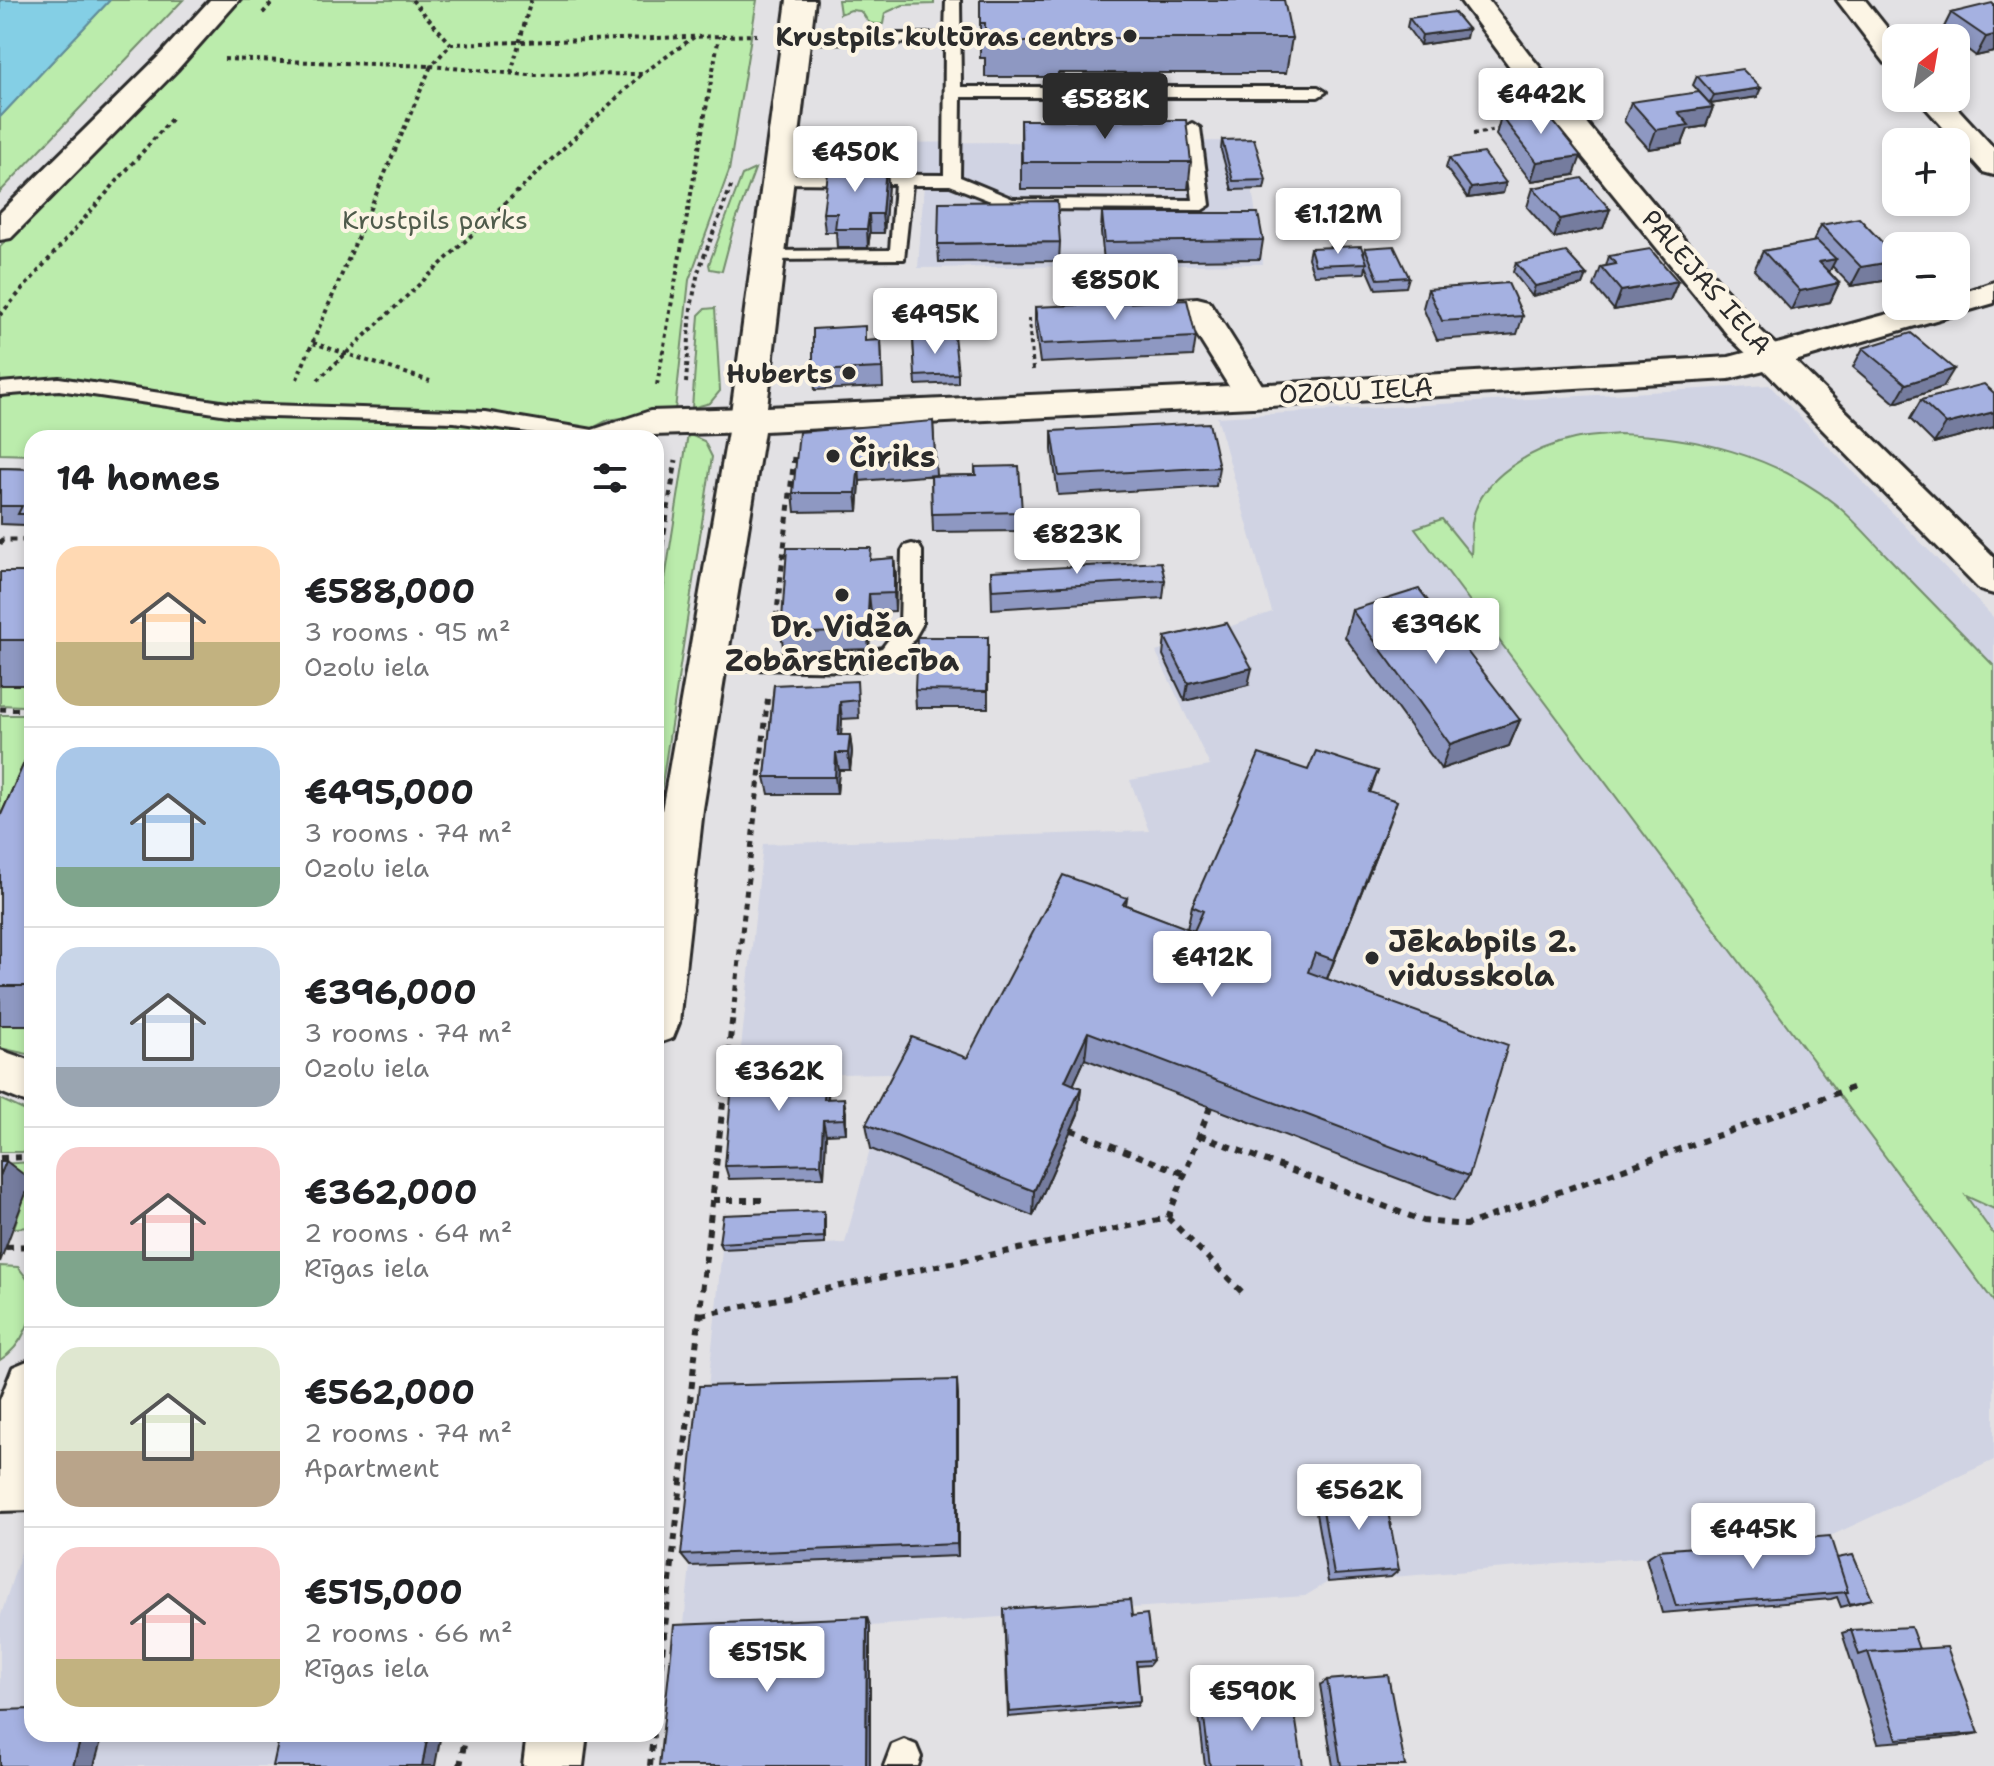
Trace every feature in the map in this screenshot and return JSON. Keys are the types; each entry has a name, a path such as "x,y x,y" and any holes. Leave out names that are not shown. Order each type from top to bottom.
{"street":[{"path":"0,231 167,64 225,0"},
{"path":"664,957 682,809 748,420 801,0"},
{"name":"PALEJAS IELA","path":"1474,0 1523,65 1743,332 1994,580"},
{"path":"1851,0 1882,40"},
{"path":"1945,112 1994,166"},
{"name":"OZOLU IELA","path":"1970,301 1994,292"},
{"path":"1087,311 1197,308 1252,396"},
{"name":"OZOLU IELA","path":"624,430 633,426 666,423 1252,396 1729,368 1905,320"},
{"path":"0,1071 24,1080"},
{"path":"0,1476 24,1408"},
{"path":"553,1766 556,1742"}],"lane":[{"path":"952,180 953,0"},
{"path":"795,37 952,39"},
{"path":"953,92 1318,92"},
{"path":"777,178 952,180 1011,204 1202,205 1192,128"},
{"path":"768,256 898,255 904,179"},
{"path":"0,389 77,383 231,410 484,418 566,430"},
{"path":"707,662 858,663 889,654 899,645 911,625 912,551"},
{"path":"0,1496 24,1495"}],"path":[{"path":"254,24 274,0"},
{"path":"412,0 451,44"},
{"path":"511,73 531,0"},
{"path":"283,414 431,66 451,44 757,35"},
{"path":"664,455 719,36"},
{"path":"283,414 642,74 694,37"},
{"path":"234,47 224,59 431,66 511,73 642,74"},
{"path":"0,315 182,107"},
{"path":"666,423 698,272 734,178"},
{"path":"1033,374 1029,320 1077,318 1087,311"},
{"path":"664,1638 798,417"},
{"path":"0,544 2,540 24,540"},
{"path":"0,709 24,710"},
{"path":"1199,1135 1423,1221 1466,1225 1857,1086"},
{"path":"1168,1218 1210,1107"},
{"path":"1071,1130 1185,1174"},
{"path":"0,1158 24,1157"},
{"path":"713,1200 767,1200"},
{"path":"701,1315 1168,1218"},
{"path":"1168,1218 1245,1295"},
{"path":"6,1247 24,1246"},
{"path":"460,1766 464,1742"},
{"path":"650,1766 652,1742"}],"shaded area":[{"path":"1258,141 1247,153 1263,264 918,268 924,184 822,182 837,143"},
{"name":"Jēkabpils 2. vidusskola","path":"1769,385 1994,618 1994,1460 1813,1544 1328,1582 1305,1596 870,1626 683,1634 722,1249 845,1243 890,1073 738,1076 763,844 1149,831 1130,780 1210,766 1156,652 1272,612 1217,417"},
{"path":"24,1543 24,1742 440,1742 435,1766 0,1766 0,1618"}],"green space":[{"path":"110,0 183,0 0,192 0,117"},
{"name":"Krustpils parks","path":"232,0 757,0 729,171 689,280 675,410 608,420 589,430 24,430 24,455 0,454 0,247"},
{"path":"838,0 934,0 934,4 903,5 885,13 883,24 876,24 869,22 860,11 840,14"},
{"path":"755,169 734,226 722,271 710,269 709,264 742,175"},
{"path":"715,308 720,391 710,403 692,408 699,315 705,309"},
{"path":"688,434 704,441 712,457 664,771 664,586"},
{"path":"1618,434 1676,439 1732,451 1760,461 1811,487 1849,516 1994,666 1994,1209 1966,1196 1994,1235 1994,1302 1415,528 1442,519 1471,555 1472,523 1477,507 1485,492 1510,467 1558,443"},
{"path":"0,685 24,685 24,705 0,705"},
{"path":"0,715 24,715 24,800 0,849"},
{"path":"0,1025 24,1025 24,1053 0,1048"},
{"path":"0,1099 24,1110 24,1152 0,1152"},
{"path":"24,1162 24,1180 0,1180 0,1164"},
{"path":"24,1198 24,1227 14,1228"},
{"path":"0,1266 18,1267 24,1275 24,1333 15,1347 0,1360"}],"water":[{"path":"0,0 110,0 0,117"}],"building":[{"path":"980,0 1284,0 1292,38 1059,38 1059,42 985,42 985,23 980,23"},
{"path":"1992,3 1994,35 1986,37 1951,13"},
{"path":"1454,12 1468,29 1422,35 1409,18"},
{"path":"1742,69 1761,88 1714,95 1697,76"},
{"path":"1699,92 1713,107 1678,112 1689,125 1656,130 1631,102"},
{"path":"1544,110 1581,156 1537,162 1501,116"},
{"path":"1021,120 1186,120 1191,162 1022,162"},
{"path":"1254,139 1266,180 1233,181 1222,140"},
{"path":"1484,153 1506,183 1471,188 1449,158"},
{"path":"829,165 886,166 882,214 869,214 867,229 835,229 837,213 823,213"},
{"path":"1582,178 1610,209 1560,219 1533,188"},
{"path":"1057,201 1060,242 938,244 939,202"},
{"path":"1102,213 1258,213 1263,240 1105,242"},
{"path":"1859,218 1882,242 1882,263 1861,267 1821,225"},
{"path":"1817,241 1836,259 1819,262 1839,283 1800,291 1763,251"},
{"path":"1361,246 1367,263 1315,265 1310,248"},
{"path":"1394,246 1409,277 1378,279 1365,248"},
{"path":"1650,249 1678,281 1621,291 1601,267 1616,264 1609,256"},
{"path":"1566,252 1587,275 1535,286 1516,263"},
{"path":"1508,283 1523,316 1442,321 1428,289"},
{"path":"1187,300 1196,337 1041,344 1035,307"},
{"path":"865,326 865,341 881,340 882,368 813,371 813,329"},
{"path":"1911,333 1954,369 1906,384 1863,348"},
{"path":"954,335 958,374 915,376 913,337"},
{"path":"1984,384 1994,393 1994,412 1946,424 1921,400"},
{"path":"933,421 935,456 859,462 856,493 793,493 799,432"},
{"path":"1209,423 1219,467 1059,476 1052,431"},
{"path":"1019,466 1022,512 932,514 931,476 976,475 975,467"},
{"path":"0,468 24,469 24,514 18,514 22,506 0,506"},
{"name":"Dr. Vidža Zobārstniecība","path":"787,548 871,548 870,560 894,558 894,593 869,594 867,631 781,634"},
{"path":"1161,562 1165,580 992,590 991,571"},
{"path":"0,572 24,572 24,640 0,640"},
{"path":"1419,589 1520,720 1450,744 1352,610"},
{"path":"1227,623 1252,668 1188,683 1165,637"},
{"path":"917,637 988,637 987,691 915,690"},
{"path":"857,681 858,700 840,702 838,735 850,735 848,753 836,753 835,777 765,777 774,685"},
{"path":"1316,751 1378,771 1369,792 1397,801 1334,960 1315,953 1308,972 1508,1045 1469,1176 1088,1032 1065,1081 1081,1088 1034,1191 866,1124 912,1037 967,1058 1063,875 1127,898 1123,904 1194,931 1203,911 1192,906 1259,754 1308,770"},
{"path":"24,763 24,986 0,986 0,817"},
{"path":"826,1059 824,1099 844,1098 844,1119 823,1120 821,1164 725,1166 734,1061"},
{"path":"0,1161 6,1161 0,1176"},
{"path":"824,1211 824,1237 719,1243 723,1215"},
{"path":"957,1380 957,1544 681,1555 699,1386"},
{"path":"1384,1490 1399,1570 1334,1575 1320,1493"},
{"path":"1830,1536 1848,1592 1676,1606 1659,1550"},
{"path":"1853,1555 1872,1599 1850,1604 1837,1558"},
{"path":"1130,1600 1132,1616 1147,1614 1153,1660 1136,1661 1140,1701 1009,1712 1004,1609"},
{"path":"867,1617 866,1766 659,1766 664,1742 674,1625"},
{"path":"1911,1627 1919,1649 1859,1655 1851,1630"},
{"path":"1947,1647 1979,1733 1897,1739 1868,1652"},
{"path":"1388,1675 1405,1766 1341,1766 1327,1680"},
{"path":"1292,1696 1303,1766 1210,1766 1202,1702"},
{"path":"24,1709 24,1742 80,1742 73,1766 0,1766 0,1710"},
{"path":"278,1742 426,1742 422,1766 273,1766"}],"place":[{"name":"Krustpils kultūras centrs","path":"1130,36"},
{"name":"Huberts","path":"849,373"},
{"name":"Čiriks","path":"833,456"},
{"name":"Dr. Vidža Zobārstniecība","path":"842,595"},
{"name":"Jēkabpils 2. vidusskola","path":"1372,958"}]}
